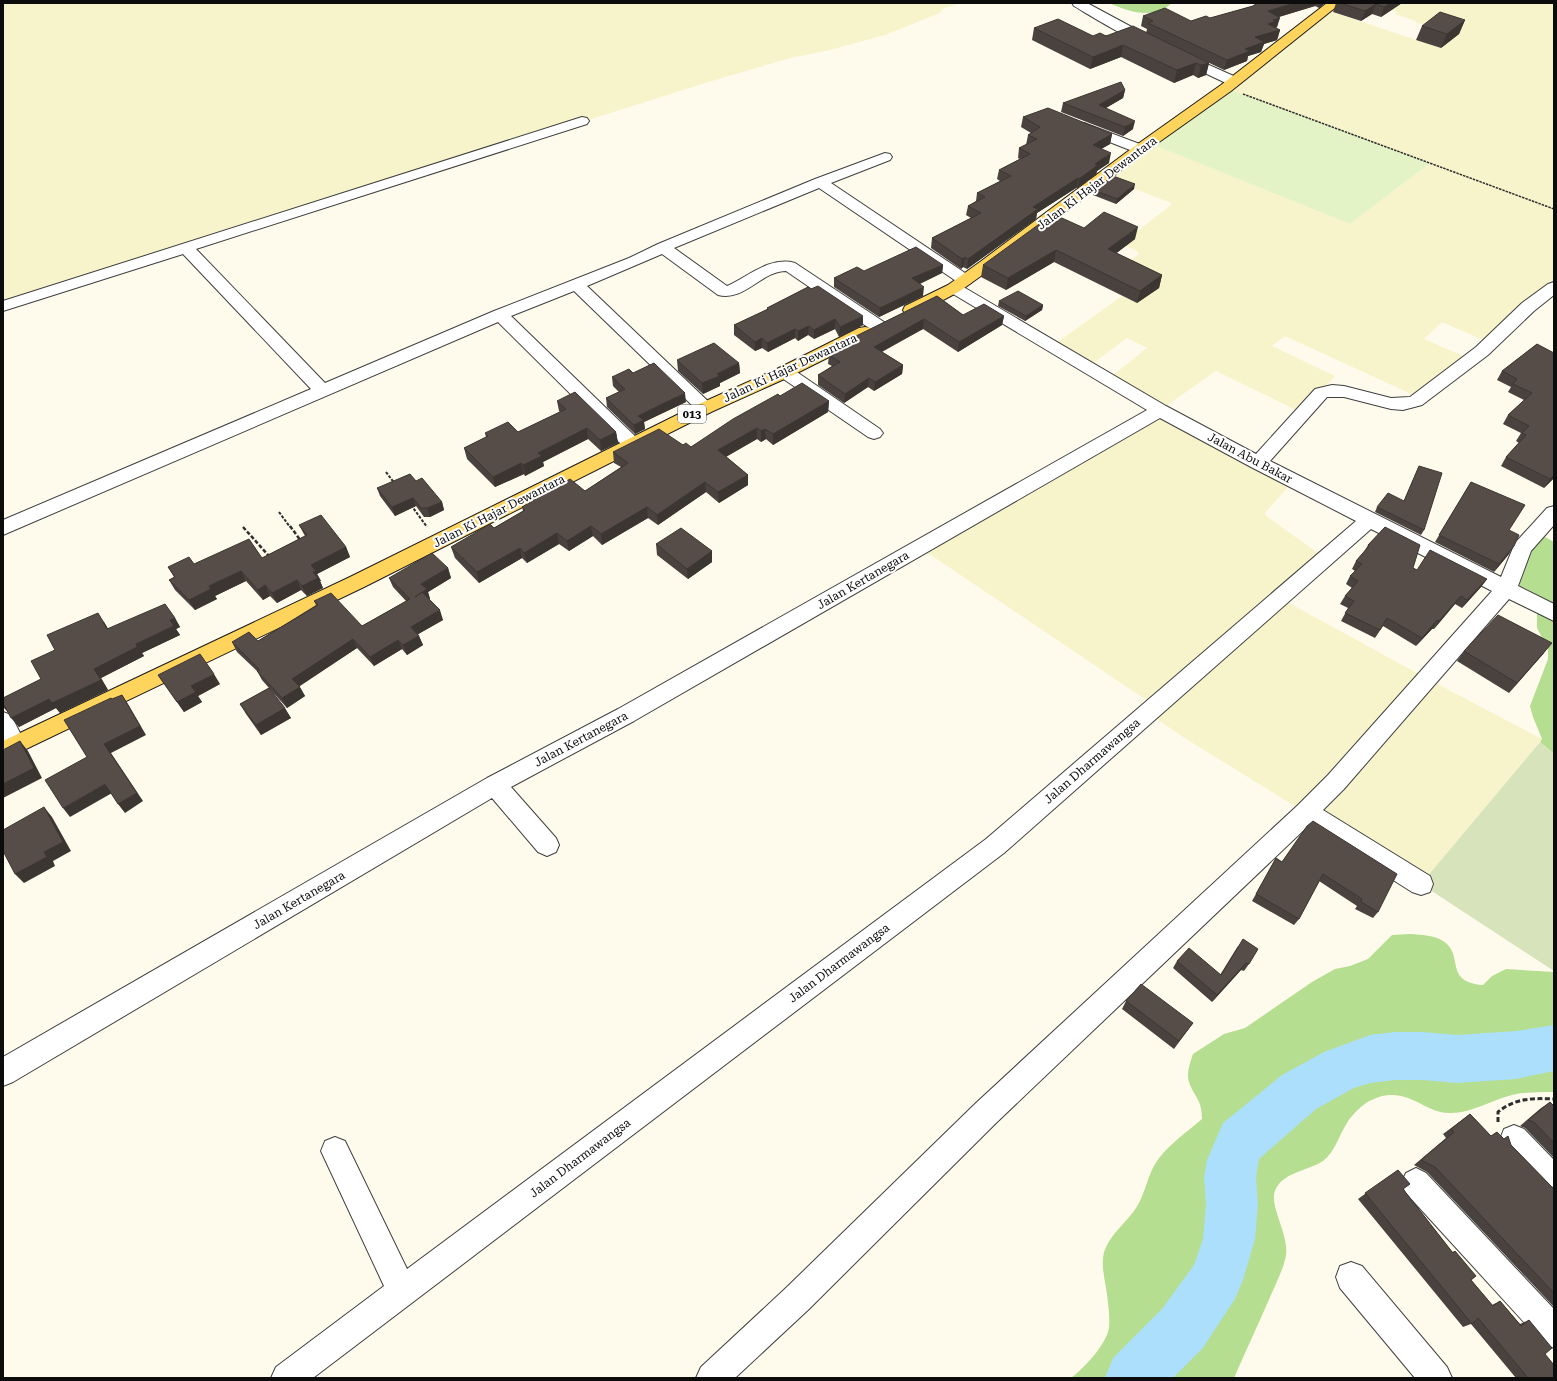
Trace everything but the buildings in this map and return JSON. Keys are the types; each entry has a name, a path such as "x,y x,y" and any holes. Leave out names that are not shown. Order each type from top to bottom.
{"main road":[{"name":"Jalan Ki Hajar Dewantara","path":"9,748 356,582 632,444 705,408 785,372 960,284 1229,84 1335,3"}],"street":[{"path":"1078,3 1118,26 1165,48 1229,84"},
{"path":"3,306 582,121"},
{"path":"1075,123 1140,149"},
{"path":"3,528 500,315 820,182 886,157"},
{"name":"Jalan Abu Bakar","path":"820,182 960,284 1160,410 1258,463 1554,613"},
{"path":"664,247 724,292 773,268 789,266 889,320"},
{"path":"186,248 323,391"},
{"path":"577,284 705,408"},
{"path":"1258,463 1321,393 1329,390 1340,390 1389,404 1403,405 1416,401 1482,351 1528,307 1554,287"},
{"path":"500,315 632,444"},
{"path":"785,372 874,433"},
{"name":"Jalan Kertanegara","path":"3,1072 495,785 632,711 1160,410"},
{"path":"712,1378 798,1298 986,1113 1336,782 1426,678 1506,589 1522,548 1554,513"},
{"name":"Jalan Dharmawangsa","path":"287,1378 995,846 1369,520"},
{"path":"3,721 9,748"},
{"path":"495,785 547,845"},
{"path":"1306,812 1421,884"},
{"path":"1514,1139 1554,1181"},
{"path":"335,1151 402,1291"},
{"path":"1416,1183 1554,1332"},
{"path":"1351,1277 1436,1378"}],"path":[{"path":"1229,84 1554,209"},
{"path":"386,472 398,489"},
{"path":"407,500 439,541"},
{"path":"279,512 304,545"},
{"path":"243,526 273,561"},
{"path":"1514,1139 1497,1121 1498,1112 1505,1105 1520,1100 1554,1099"}],"shaded area":[{"path":"3,3 961,3 942,9 940,13 885,35 826,51 790,58 702,84 3,306"},
{"path":"1384,3 1554,3 1554,287 1490,343 1442,322 1424,339 1470,359 1420,398 1285,336 1272,346 1335,376 1302,413 1216,371 1160,410 1108,379 1147,348 1127,338 1088,367 1052,346 1122,296 1137,303 1119,268 1139,254 1137,251 1126,246 1130,237 1171,205 1171,203 1104,177 1149,143 1350,224 1430,163 1226,88 1326,10 1441,48 1460,32 1443,26 1429,27 1395,14 1397,12 1380,6"},
{"path":"1160,410 1293,481 1265,513 1266,516 1325,558 1280,598 1426,678 1542,739 1421,884 1183,737 1148,713 1155,706 919,547"}],"green space":[{"path":"1109,3 1172,3 1157,11 1141,13"},
{"path":"1226,88 1430,163 1350,224 1149,143"},
{"path":"1536,532 1554,542 1554,754 1540,742 1542,739 1530,706 1548,659 1548,649 1537,628 1537,610 1506,589"},
{"path":"1540,742 1554,754 1554,971 1421,884"},
{"path":"1410,934 1432,936 1443,941 1453,953 1456,967 1463,979 1471,983 1483,985 1492,976 1506,969 1554,972 1554,1092 1512,1095 1474,1109 1451,1113 1434,1110 1402,1096 1382,1096 1373,1099 1353,1115 1344,1128 1331,1153 1323,1161 1289,1176 1278,1185 1275,1191 1275,1204 1285,1239 1285,1260 1282,1270 1234,1378 1071,1378 1099,1349 1104,1342 1109,1328 1109,1308 1103,1256 1110,1240 1136,1208 1157,1161 1173,1144 1202,1119 1201,1107 1188,1079 1193,1054 1224,1034 1245,1028 1312,982 1335,969 1350,966 1368,959 1392,935"}],"waterway":[{"path":"1133,1378 1182,1329 1216,1280 1229,1239 1232,1205 1230,1177 1232,1160 1241,1141 1299,1092 1341,1069 1370,1059 1395,1056 1422,1056 1457,1059 1516,1055 1554,1048"}]}
